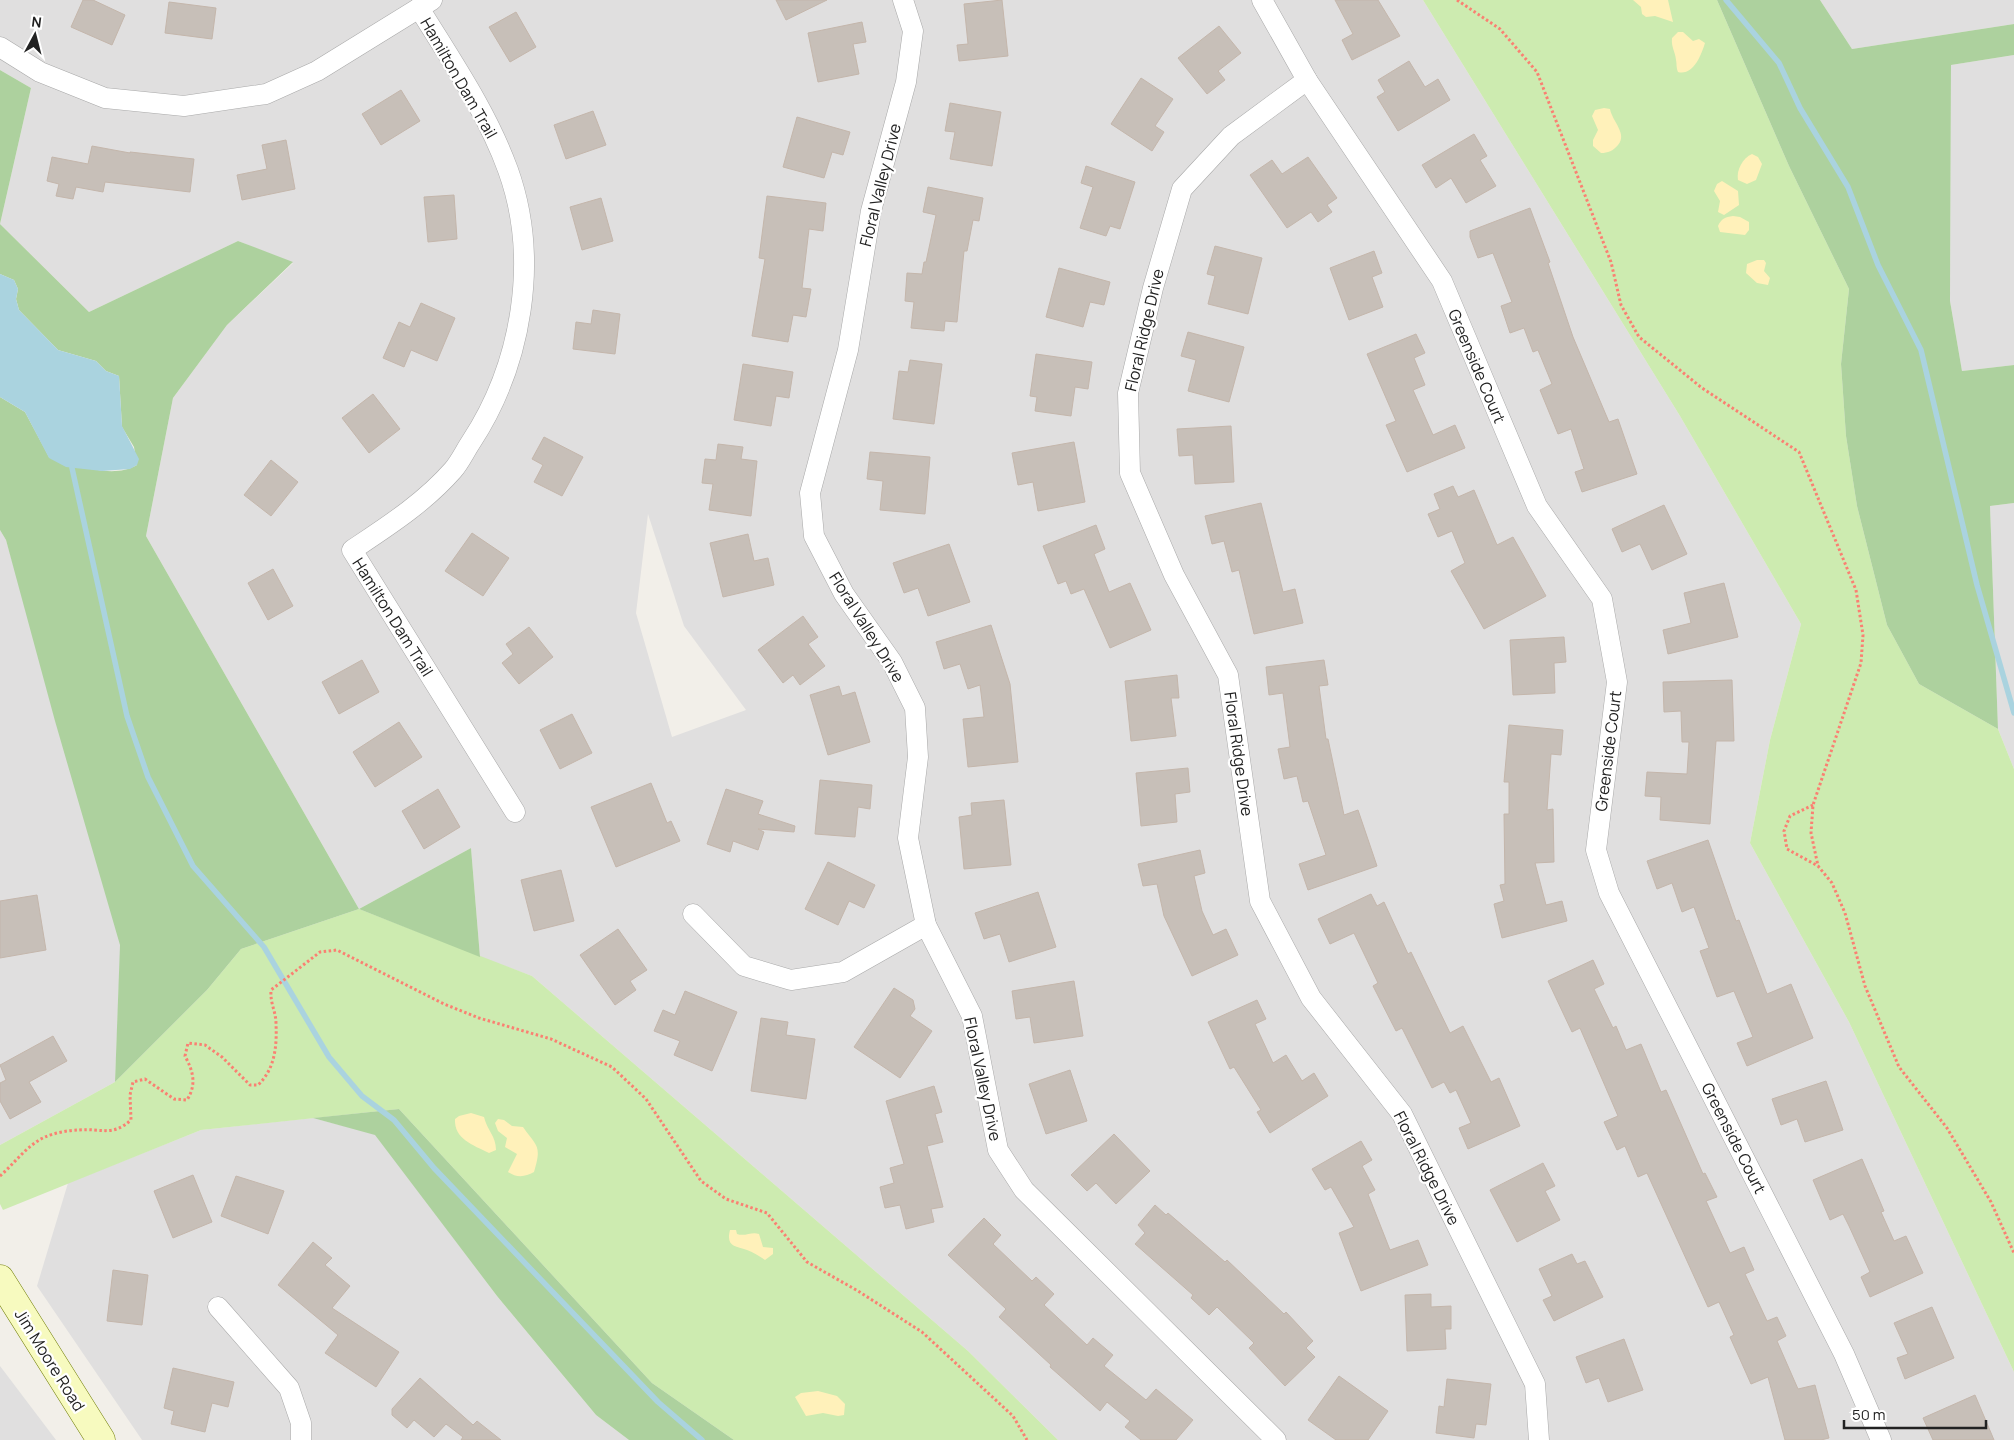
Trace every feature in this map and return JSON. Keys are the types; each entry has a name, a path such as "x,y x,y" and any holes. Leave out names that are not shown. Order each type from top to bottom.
{"street":[{"name":"Floral Valley Drive","path":"903,0 913,31 906,82 871,211 848,350 810,493 814,536 844,594 892,662 915,708 918,757 908,838 926,925 972,1016 998,1150 1024,1190 1276,1440"},
{"name":"Greenside Court","path":"1262,0 1307,80 1442,281 1537,506 1602,599 1617,682 1596,850 1609,893 1844,1354 1881,1440"},
{"path":"0,47 40,72 105,98 184,106 266,94 317,71 425,4"},
{"name":"Hamilton Dam Trail","path":"425,4 488,122 509,171 522,221 523,293 508,368 486,420 453,470 409,512 352,550 515,812"},
{"name":"Floral Ridge Drive","path":"1307,80 1231,136 1182,189 1152,288 1128,393 1130,473 1174,575 1228,675 1260,901 1311,998 1402,1114 1535,1384 1539,1440"},
{"path":"693,914 744,966 791,980 843,972 926,925"},
{"name":"Jim Moore Road","path":"0,1279 101,1440"},
{"path":"218,1307 289,1388 301,1423 301,1440"}],"path":[{"path":"1457,0 1500,29 1537,72 1611,262 1622,305 1639,337 1702,388 1799,452 1856,590 1863,634 1861,663 1813,805 1812,834 1818,866"},
{"path":"1813,805 1790,816 1784,831 1787,849 1818,866 1832,883 1845,913 1865,986 1899,1067 1947,1128 1991,1202 2014,1252"},
{"path":"0,1176 23,1152 45,1137 80,1130 102,1132 123,1127 131,1120 130,1095 133,1082 145,1079 174,1099 187,1100 193,1090 193,1071 185,1056 188,1043 206,1044 250,1085 258,1085 267,1077 274,1060 276,1022 270,1002 271,990 320,952 337,950 444,1004 479,1018 551,1039 612,1067 646,1099 701,1181 726,1199 766,1212 807,1262 858,1291 922,1332 1013,1416 1027,1440"}],"shaded area":[{"path":"0,0 1423,0 1680,416 1801,624 1770,740 1750,843 1849,1022 2014,1372 2014,1440 1058,1440 968,1351 532,976 480,957 471,848 359,909 146,536 173,398 227,325 293,263 238,241 89,312 0,224 31,88 0,70","holes":["648,514 684,626 746,710 672,737 636,613"]},
{"path":"1820,0 2014,0 2014,24 1852,49"},
{"path":"2014,55 2014,365 1962,371 1950,301 1951,65"},
{"path":"2014,503 2014,769 1998,729 1990,506"},
{"path":"0,530 6,540 121,934 115,1082 0,1145"},
{"path":"313,1118 375,1134 497,1296 596,1415 629,1440 142,1440 37,1286 68,1183 201,1130"},
{"path":"0,1366 56,1440 0,1440"}],"green space":[{"path":"1423,0 1717,0 1789,166 1849,289 1841,364 1846,436 1857,506 1887,625 1919,684 1998,729 2014,769 2014,1372 1849,1022 1750,843 1770,740 1801,624 1680,416"},
{"path":"1717,0 1820,0 1852,49 2014,24 2014,55 1951,65 1950,301 1962,371 2014,365 2014,503 1990,506 1998,729 1919,684 1887,625 1857,506 1846,436 1841,364 1849,289 1789,166"},
{"path":"0,70 31,88 0,224"},
{"path":"0,224 89,312 238,241 293,262 227,325 173,398 146,536 359,909 241,949 207,990 115,1082 120,945 55,721 6,540 0,530 0,397 25,412 49,457 82,467 105,471 127,469 137,465 134,447 122,427 119,376 106,371 96,361 58,350 19,310 16,299 18,289 14,280 0,274"},
{"path":"471,848 480,957 359,909"},
{"path":"359,909 532,976 968,1351 1058,1440 734,1440 652,1383 399,1109 201,1130 3,1210 0,1204 0,1145 115,1082 207,990 241,949"},
{"path":"399,1109 652,1383 734,1440 629,1440 596,1415 497,1296 375,1135 313,1118"}],"sand":[{"path":"1633,0 1668,0 1673,22 1655,16 1646,17 1642,14 1641,7"},
{"path":"1678,32 1683,32 1693,41 1699,39 1705,43 1696,64 1688,71 1683,72 1678,72 1672,44 1672,38"},
{"path":"1610,109 1620,132 1621,141 1614,149 1601,153 1593,146 1593,140 1598,130 1592,116 1595,110"},
{"path":"1752,154 1758,157 1762,164 1756,180 1747,184 1738,180 1738,172 1743,161"},
{"path":"1722,181 1738,191 1739,205 1724,215 1718,212 1720,201 1714,191 1717,184"},
{"path":"1733,216 1740,217 1749,222 1749,230 1745,235 1720,232 1718,226 1720,222"},
{"path":"1757,260 1764,260 1766,263 1764,271 1770,278 1768,285 1757,283 1746,273 1747,264"},
{"path":"471,1113 484,1117 495,1141 496,1150 489,1153 471,1144 458,1132 455,1119"},
{"path":"498,1119 504,1120 512,1126 523,1127 535,1143 538,1156 534,1172 521,1176 508,1172 517,1154 505,1147 507,1138 498,1131 495,1123"},
{"path":"730,1230 736,1230 737,1234 740,1235 759,1234 763,1247 773,1248 773,1254 765,1260 752,1252 735,1246 729,1239"},
{"path":"818,1391 837,1396 845,1404 844,1415 838,1416 823,1413 806,1416 795,1397 801,1393"}],"water":[{"path":"0,274 14,280 18,289 16,299 19,310 58,350 96,361 106,371 119,376 122,426 139,459 137,465 130,469 102,471 66,467 49,458 25,412 0,397"}],"building":[{"path":"83,0 93,0 125,15 112,45 71,27"},
{"path":"776,0 827,0 786,20"},
{"path":"1002,0 1008,56 959,61 957,45 968,44 964,4"},
{"path":"1335,0 1378,0 1400,36 1352,60 1342,40 1353,34"},
{"path":"169,2 216,8 212,39 165,33"},
{"path":"516,12 536,47 510,62 489,27"},
{"path":"862,22 866,42 853,44 859,74 818,82 808,33"},
{"path":"1219,26 1241,53 1218,71 1225,80 1207,94 1178,58"},
{"path":"1409,61 1425,87 1438,79 1450,100 1398,131 1377,97 1385,92 1378,80"},
{"path":"1141,78 1173,99 1155,126 1164,132 1152,151 1111,124"},
{"path":"401,90 420,121 381,145 362,114"},
{"path":"950,103 1001,112 992,166 950,159 955,132 945,131"},
{"path":"593,111 606,145 566,159 554,125"},
{"path":"797,117 850,132 843,155 832,152 824,178 783,167"},
{"path":"1474,134 1487,156 1480,160 1496,186 1466,203 1451,178 1436,188 1422,165"},
{"path":"286,140 295,189 242,200 237,175 267,169 262,145"},
{"path":"92,146 130,153 194,159 190,192 105,182 103,192 76,187 73,199 56,196 59,184 47,181 52,157 88,164"},
{"path":"1308,157 1337,198 1327,205 1332,212 1318,222 1311,212 1287,228 1250,175 1272,160 1282,174"},
{"path":"1086,166 1135,182 1120,229 1110,226 1106,236 1080,228 1093,187 1081,183"},
{"path":"928,187 983,198 979,221 973,220 967,251 964,251 957,322 945,321 944,331 911,328 914,302 905,301 907,273 922,274 936,215 923,212"},
{"path":"454,195 457,239 428,242 424,197"},
{"path":"767,196 826,203 823,231 809,229 802,288 811,289 806,317 793,315 788,342 752,336 765,259 759,258"},
{"path":"601,198 613,241 582,250 570,207"},
{"path":"1530,208 1550,262 1548,263 1573,337 1609,422 1618,419 1637,474 1582,492 1575,472 1584,469 1571,429 1558,434 1540,390 1552,384 1538,350 1533,352 1524,328 1510,333 1501,306 1512,302 1493,253 1478,258 1470,237 1470,231"},
{"path":"1215,246 1262,258 1248,314 1208,304 1215,276 1207,274"},
{"path":"1374,251 1382,273 1372,277 1383,307 1349,320 1330,268"},
{"path":"1059,268 1110,282 1104,305 1090,302 1083,327 1046,317"},
{"path":"421,303 455,318 437,361 411,350 404,367 383,358 399,322 410,327"},
{"path":"593,310 620,314 615,354 573,349 576,322 591,324"},
{"path":"1188,332 1244,347 1229,402 1188,391 1196,360 1181,356"},
{"path":"1416,334 1425,353 1414,358 1425,385 1413,390 1433,435 1455,425 1465,448 1407,472 1386,425 1396,421 1367,354"},
{"path":"1036,354 1092,362 1088,389 1075,387 1071,416 1035,411 1037,397 1030,396"},
{"path":"910,360 942,364 934,424 893,419 899,371 908,372"},
{"path":"743,364 793,372 789,398 776,396 771,426 734,420"},
{"path":"373,394 400,429 369,453 342,418"},
{"path":"1231,426 1234,482 1195,484 1193,455 1179,456 1177,429"},
{"path":"544,437 583,457 562,496 534,482 543,465 532,459"},
{"path":"1074,442 1085,502 1038,511 1033,482 1018,485 1012,453"},
{"path":"718,444 743,447 741,459 757,461 751,516 709,510 713,484 702,483 705,459 716,460"},
{"path":"870,452 930,457 925,514 880,510 883,481 867,479"},
{"path":"271,460 298,482 271,516 244,495"},
{"path":"1453,486 1458,497 1474,490 1497,545 1513,537 1546,596 1484,629 1451,571 1465,563 1452,531 1438,537 1428,514 1440,509 1434,494"},
{"path":"1261,503 1283,592 1295,589 1303,623 1254,634 1239,570 1232,572 1224,541 1212,544 1205,516"},
{"path":"1664,505 1687,554 1652,570 1640,544 1622,552 1612,529"},
{"path":"1096,525 1105,549 1094,554 1109,592 1130,583 1151,630 1110,648 1084,589 1071,594 1066,581 1058,584 1043,546"},
{"path":"472,533 509,558 483,596 445,571"},
{"path":"748,534 754,561 768,558 774,585 723,597 710,543"},
{"path":"949,544 970,602 928,616 918,588 904,593 893,563"},
{"path":"273,569 293,606 268,620 248,583"},
{"path":"1724,583 1738,637 1668,654 1663,630 1691,623 1684,593"},
{"path":"803,616 818,637 808,644 825,666 800,685 793,675 783,683 758,650"},
{"path":"991,625 1010,684 1018,762 968,767 963,719 984,717 980,685 968,689 960,664 944,669 936,642"},
{"path":"529,627 553,657 519,684 502,663 513,654 506,644"},
{"path":"1564,637 1566,662 1554,663 1555,693 1513,695 1510,640"},
{"path":"362,660 379,692 339,714 322,682"},
{"path":"1324,660 1328,685 1319,686 1326,739 1328,739 1344,815 1358,810 1377,866 1308,890 1299,864 1326,855 1308,801 1303,802 1297,776 1284,779 1278,749 1290,747 1283,693 1269,695 1266,667"},
{"path":"1177,675 1179,698 1171,698 1176,736 1131,741 1125,681"},
{"path":"1732,680 1734,741 1716,741 1710,824 1660,820 1661,797 1645,796 1647,772 1687,774 1689,742 1682,742 1681,711 1664,712 1663,682"},
{"path":"839,686 842,696 855,692 870,742 828,755 810,695"},
{"path":"572,714 592,753 560,769 540,730"},
{"path":"399,722 422,757 375,787 353,752"},
{"path":"1509,725 1563,730 1561,755 1551,754 1547,810 1553,809 1554,862 1535,863 1546,905 1562,901 1567,921 1502,938 1494,904 1504,901 1500,885 1505,884 1504,814 1509,814 1509,782 1504,782"},
{"path":"1188,768 1190,792 1175,794 1177,822 1141,826 1136,773"},
{"path":"820,780 872,785 870,809 858,807 855,837 815,834"},
{"path":"651,783 667,823 671,821 680,841 616,867 591,807"},
{"path":"438,789 460,827 424,849 402,811"},
{"path":"726,789 763,801 758,814 795,826 794,832 758,829 764,832 758,850 733,841 730,852 707,844"},
{"path":"1004,800 1011,865 964,869 959,817 972,815 971,803"},
{"path":"1708,840 1736,921 1739,920 1767,994 1791,984 1813,1038 1747,1066 1737,1043 1753,1037 1734,991 1717,997 1700,951 1709,948 1694,907 1682,912 1672,883 1657,889 1647,861"},
{"path":"1200,850 1205,873 1194,876 1202,911 1213,935 1226,929 1238,955 1192,976 1164,916 1157,884 1143,886 1138,864"},
{"path":"828,862 875,885 864,908 849,901 838,925 805,909"},
{"path":"561,870 574,921 534,931 521,880"},
{"path":"1038,892 1056,947 1009,962 1000,934 984,939 975,913"},
{"path":"1371,894 1377,906 1384,902 1408,954 1411,952 1450,1033 1463,1026 1491,1082 1499,1078 1520,1126 1468,1149 1459,1128 1471,1123 1456,1090 1450,1093 1444,1082 1432,1088 1402,1028 1396,1031 1373,986 1378,983 1354,933 1330,944 1318,919"},
{"path":"37,895 46,950 0,958 0,901"},
{"path":"618,929 647,970 630,981 636,990 615,1005 580,955"},
{"path":"1593,960 1604,984 1594,989 1613,1028 1616,1026 1626,1050 1641,1044 1661,1092 1666,1090 1703,1174 1705,1173 1717,1197 1706,1201 1730,1253 1744,1247 1754,1270 1745,1274 1767,1321 1777,1317 1786,1336 1777,1341 1798,1389 1815,1385 1829,1438 1821,1440 1785,1440 1768,1377 1751,1384 1730,1337 1734,1335 1719,1302 1708,1307 1647,1173 1638,1177 1625,1146 1617,1150 1604,1122 1618,1116 1580,1028 1572,1032 1548,981"},
{"path":"1074,981 1083,1036 1034,1043 1030,1017 1016,1019 1012,991"},
{"path":"894,988 913,1000 915,1009 910,1016 932,1031 900,1078 854,1047"},
{"path":"685,991 737,1012 712,1071 674,1055 680,1041 654,1031 663,1010 675,1015"},
{"path":"1257,1000 1266,1019 1255,1024 1273,1063 1286,1055 1302,1081 1314,1073 1328,1096 1270,1133 1257,1112 1261,1110 1234,1067 1230,1069 1208,1022"},
{"path":"761,1018 788,1022 786,1035 815,1039 806,1099 751,1091"},
{"path":"53,1036 67,1061 29,1082 41,1102 10,1119 0,1101 0,1083 6,1080 0,1065"},
{"path":"1070,1070 1087,1121 1046,1134 1029,1084"},
{"path":"1826,1081 1843,1130 1805,1142 1797,1119 1781,1125 1772,1099"},
{"path":"934,1086 942,1112 935,1114 943,1142 927,1146 943,1207 931,1209 934,1222 906,1229 900,1205 885,1208 880,1187 894,1183 890,1168 904,1164 886,1101"},
{"path":"1114,1134 1150,1171 1116,1204 1096,1183 1087,1191 1071,1175"},
{"path":"1361,1141 1372,1160 1362,1166 1375,1190 1368,1194 1390,1250 1418,1240 1428,1265 1361,1291 1339,1233 1354,1227 1331,1187 1325,1190 1312,1169"},
{"path":"1862,1159 1884,1211 1881,1212 1894,1241 1906,1236 1923,1273 1870,1297 1861,1277 1870,1272 1849,1226 1843,1214 1830,1220 1813,1180"},
{"path":"1543,1163 1555,1186 1545,1191 1560,1220 1517,1242 1490,1190"},
{"path":"193,1175 212,1222 173,1238 154,1191"},
{"path":"236,1176 284,1191 268,1234 221,1216"},
{"path":"1155,1205 1166,1215 1168,1213 1225,1262 1227,1260 1284,1314 1286,1312 1313,1341 1306,1348 1315,1357 1285,1386 1249,1348 1254,1343 1217,1307 1209,1315 1191,1298 1193,1295 1135,1244 1145,1233 1138,1225"},
{"path":"984,1218 1001,1235 993,1244 1032,1281 1036,1277 1054,1294 1044,1305 1087,1345 1093,1338 1113,1355 1104,1366 1146,1400 1156,1389 1193,1420 1176,1440 1141,1440 1125,1427 1130,1421 1107,1402 1100,1411 1050,1367 1051,1365 999,1317 1006,1309 948,1255"},
{"path":"313,1242 332,1258 325,1265 350,1286 332,1308 399,1352 376,1387 325,1353 338,1335 278,1285"},
{"path":"1572,1254 1577,1264 1585,1261 1603,1297 1554,1321 1543,1300 1552,1296 1539,1269"},
{"path":"113,1270 148,1275 142,1325 107,1321"},
{"path":"1431,1294 1431,1307 1451,1306 1451,1329 1445,1329 1446,1349 1407,1351 1405,1295"},
{"path":"1932,1307 1954,1358 1905,1379 1897,1358 1908,1354 1894,1323"},
{"path":"1624,1339 1643,1390 1608,1402 1599,1378 1586,1383 1576,1357"},
{"path":"173,1368 234,1382 228,1407 212,1403 205,1432 171,1424 174,1411 164,1408"},
{"path":"1339,1376 1388,1411 1368,1440 1336,1440 1308,1420"},
{"path":"420,1378 473,1425 477,1421 501,1440 461,1440 463,1437 446,1424 434,1437 414,1420 407,1428 392,1415 392,1409"},
{"path":"1447,1379 1491,1384 1486,1425 1476,1424 1474,1438 1436,1433 1439,1406 1444,1407"},
{"path":"1975,1395 1994,1440 1933,1440 1923,1418"}],"waterway":[{"path":"1726,0 1779,63 1800,108 1848,187 1878,265 1921,350 1977,585 2014,713"},
{"path":"72,468 127,716 148,777 193,866 264,947 329,1057 362,1096 394,1120 434,1168 658,1402 702,1440"}]}
